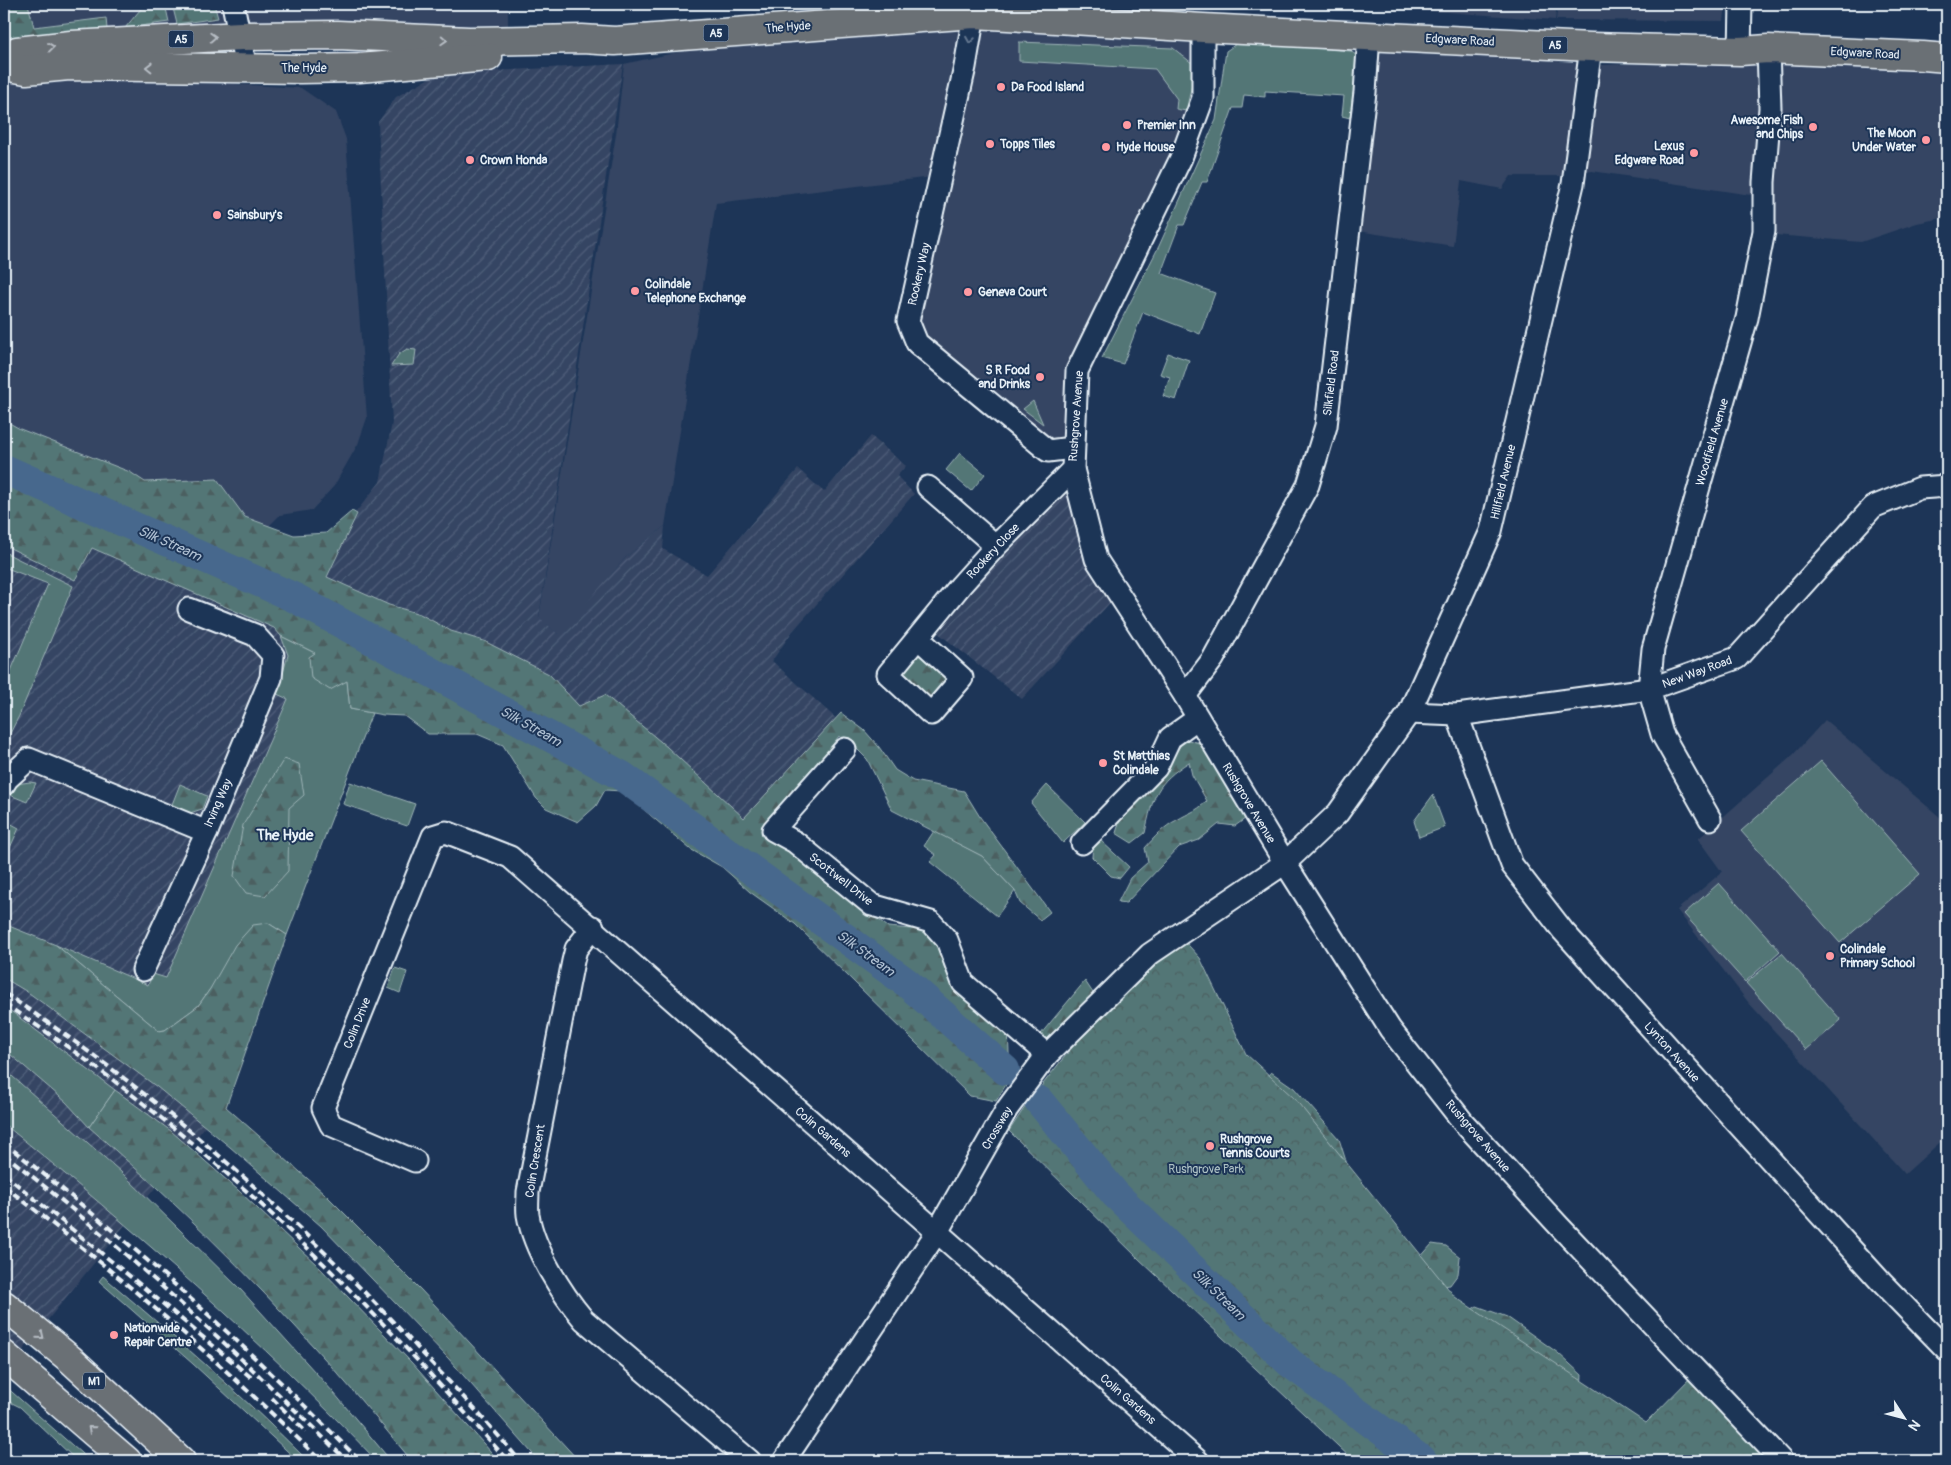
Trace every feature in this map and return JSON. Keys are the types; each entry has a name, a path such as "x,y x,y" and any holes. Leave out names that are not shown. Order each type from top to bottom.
{"main road":[{"name":"The Hyde","path":"4,58 17,51 71,45 240,36 338,35 469,41 582,39 602,41 974,9"},
{"name":"Edgware Road","path":"974,9 1203,28 1591,47 1740,51 1768,49 1947,58"},
{"name":"The Hyde","path":"4,66 26,70 69,66 359,68 583,49 602,41"},
{"name":"M1","path":"4,1305 70,1359 181,1461"},
{"path":"4,1355 127,1461"}],"street":[{"path":"233,4 246,68"},
{"path":"1740,51 1741,4"},
{"name":"Rookery Way","path":"974,9 965,67 908,321 917,343 1048,451 1072,458"},
{"name":"Rushgrove Avenue","path":"1203,28 1203,98 1181,158 1077,371 1072,458 1096,560 1185,696 1285,863 1390,1028 1463,1122 1782,1461"},
{"name":"Silkfield Road","path":"1185,696 1213,659 1308,485 1326,426 1370,36"},
{"name":"Hillfield Avenue","path":"1285,863 1338,813 1409,713 1491,531 1573,184 1591,47"},
{"name":"Woodfield Avenue","path":"1710,819 1662,734 1649,689 1653,649 1747,318 1764,231 1764,182 1770,108 1768,49"},
{"name":"Rookery Close","path":"918,638 961,585 1072,458"},
{"name":"New Way Road","path":"1409,713 1458,715 1649,689 1737,658 1873,507 1920,488 1947,486"},
{"path":"928,487 996,546"},
{"name":"Irving Way","path":"4,784 29,759 207,832 271,678 273,655 255,635 189,608"},
{"name":"Lynton Avenue","path":"1458,715 1512,865 1523,880 1563,931 1882,1283 1947,1350"},
{"path":"1082,843 1156,768 1170,738 1198,718"},
{"name":"Scottwell Drive","path":"845,749 773,830 795,842 872,905 931,922 947,940 963,983 1044,1059"},
{"path":"143,970 207,832"},
{"name":"Colin Gardens","path":"433,836 446,832 510,857 593,927 1198,1461"},
{"name":"Colin Drive","path":"415,1161 331,1125 322,1108 433,836"},
{"name":"Crossway","path":"784,1461 937,1232 1007,1109 1044,1059 1150,954 1285,863"},
{"name":"Colin Crescent","path":"593,927 576,949 574,955 528,1192 528,1215 536,1242 566,1299 584,1320 750,1461"}],"shaded area":[{"path":"4,4 227,4 226,23 4,40"},
{"path":"239,4 508,4 508,25 493,27 242,27"},
{"path":"1335,4 1557,4 1555,20"},
{"path":"1558,4 1726,4 1724,21 1556,20"},
{"path":"791,27 1203,28 1202,96 1077,371 1074,429 1049,452 916,342 940,176 716,203 665,526 626,557 560,636 539,618 616,134 624,64"},
{"path":"1384,45 1602,65 1739,59 1947,73 1947,217 1917,223 1861,242 1763,234 1764,197 1592,171 1563,176 1511,176 1502,189 1461,181 1453,246 1358,231 1376,54"},
{"path":"623,64 539,617 559,635 626,557 665,526 663,549 707,575 798,469 824,492 871,436 906,466 897,476 914,494 792,632 772,661 840,722 743,827 320,585 356,512 380,482 392,423 378,122 396,97 436,74"},
{"path":"68,79 301,88 336,112 346,139 367,418 358,444 334,486 312,510 280,515 257,538 4,454 4,82"},
{"path":"4,469 397,653 204,1128 7,1370 4,1367"},
{"path":"1073,469 1118,594 1022,699 928,625"},
{"name":"Colindale Primary School","path":"1825,720 1947,823 1947,1136 1905,1174 1748,1002 1677,910 1722,872 1698,839 1792,756"}],"green space":[{"path":"28,4 34,27 106,18 107,29 4,38 4,7"},
{"path":"145,4 165,4 169,22 125,28"},
{"path":"172,4 214,4 218,18 177,24"},
{"path":"1019,42 1173,48 1193,64 1192,84 1186,111 1176,109 1177,99 1155,69 1019,61"},
{"path":"1239,42 1351,51 1358,57 1350,118 1342,116 1344,96 1265,91 1265,97 1244,95 1242,108 1233,108 1207,182 1202,182 1184,225 1179,225 1161,273 1215,293 1200,334 1143,312 1123,364 1102,358 1159,246 1216,120 1226,51"},
{"path":"407,349 416,350 414,365 391,366 399,354"},
{"path":"1168,353 1189,360 1176,400 1163,396 1170,377 1160,374"},
{"path":"1033,401 1043,424 1023,409"},
{"path":"4,420 20,429 130,472 145,482 217,479 245,517 294,535 326,533 352,511 357,514 327,577 389,605 420,614 451,631 484,641 549,674 579,706 605,695 667,747 744,818 841,713 864,730 895,770 913,781 964,791 980,817 1050,912 1040,920 1020,903 1015,891 982,856 892,810 867,759 839,736 767,833 888,927 923,930 936,939 944,966 952,984 1008,1028 1010,1078 996,1101 970,1096 795,924 750,892 722,867 690,849 622,791 605,790 596,806 578,822 546,808 536,798 503,745 477,734 428,734 404,716 383,715 350,709 347,681 330,690 311,678 309,657 315,653 281,636 274,628 92,548 75,580 4,545"},
{"path":"960,453 985,474 971,491 946,470"},
{"path":"4,552 73,586 19,716 4,745 4,687 48,584 4,567"},
{"path":"281,636 315,653 347,680 350,709 372,713 287,935 268,923 210,989 198,1006 165,1030 159,1031 56,945 148,985 153,974 166,978 288,699 277,694 288,655"},
{"path":"919,646 956,678 932,707 894,675"},
{"path":"1185,739 1199,743 1249,816 1235,826 1219,824 1199,840 1179,847 1126,903 1118,902 1130,878 1148,862 1145,848 1160,832 1207,801 1192,775 1189,762 1169,777 1158,791 1145,833 1132,843 1116,833 1123,810 1170,761"},
{"path":"284,759 299,764 304,795 289,808 288,871 265,896 246,893 234,876 243,825"},
{"path":"1821,761 1920,874 1840,943 1741,831"},
{"path":"350,782 415,804 407,826 343,804"},
{"path":"36,783 27,802 10,795 16,784"},
{"path":"180,784 207,796 202,809 184,815 171,807"},
{"path":"1047,785 1085,822 1063,843 1031,803"},
{"path":"1433,795 1445,827 1419,837 1414,821"},
{"path":"4,820 19,828 4,861"},
{"path":"934,831 982,856 1015,891 997,916 930,862 936,855 924,846"},
{"path":"1100,840 1129,867 1120,878 1111,876 1092,857 1093,845"},
{"path":"1719,883 1780,951 1745,982 1684,914"},
{"path":"268,923 287,935 226,1107 324,1193 421,1290 579,1461 539,1461 448,1358 321,1226 157,1087 29,993 4,978 4,924 56,945 159,1031 165,1030 198,1006 235,945 253,925"},
{"name":"Rushgrove Park","path":"1179,935 1200,958 1246,1054 1295,1099 1455,1297 1646,1423 1697,1371 1781,1461 1354,1461 1139,1259 1009,1131 1061,1061 1150,954"},
{"path":"1782,953 1841,1020 1806,1050 1746,983"},
{"path":"395,968 407,972 400,993 388,988"},
{"path":"1085,981 1095,996 1046,1039 1040,1035"},
{"path":"4,1006 115,1090 89,1127 66,1102 4,1049"},
{"path":"4,1069 121,1172 241,1290 334,1393 391,1461 377,1461 243,1329 149,1245 4,1124"},
{"path":"1271,1072 1294,1088 1339,1139 1352,1180 1263,1087"},
{"path":"115,1090 171,1131 238,1190 318,1266 411,1362 499,1461 412,1461 327,1361 267,1296 205,1233 89,1127"},
{"path":"1432,1244 1446,1246 1460,1257 1458,1274 1450,1285 1434,1287 1418,1260"},
{"path":"103,1276 259,1413 308,1461 298,1461 193,1364 99,1281"},
{"path":"1477,1306 1507,1317 1558,1353 1582,1375 1581,1392 1466,1313"},
{"path":"4,1385 90,1461 74,1461 75,1459 20,1407 4,1399"}],"waterway":[{"name":"Silk Stream","path":"4,469 295,598 622,776 907,983 1005,1070"},
{"name":"Silk Stream","path":"1039,1101 1115,1194 1290,1363 1423,1461"}],"railway":[{"path":"4,993 118,1074 173,1117 278,1208 378,1306 474,1408 520,1461"},
{"path":"4,1004 50,1034 139,1100 264,1207 305,1245 386,1327 508,1461"},
{"path":"4,1143 143,1256 188,1296 275,1377 360,1461"},
{"path":"4,1154 137,1264 222,1341 347,1461"},
{"path":"4,1174 253,1379"},
{"path":"4,1186 167,1318 245,1388 321,1461"},
{"path":"272,1398 306,1432"}],"place":[{"name":"Da Food Island","path":"1001,87"},
{"name":"Premier Inn","path":"1127,125"},
{"name":"Awesome Fish and Chips","path":"1813,127"},
{"name":"The Moon Under Water","path":"1926,140"},
{"name":"Topps Tiles","path":"990,144"},
{"name":"Hyde House","path":"1106,147"},
{"name":"Lexus Edgware Road","path":"1694,153"},
{"name":"Crown Honda","path":"470,160"},
{"name":"Sainsbury's","path":"217,215"},
{"name":"Colindale Telephone Exchange","path":"635,291"},
{"name":"Geneva Court","path":"968,292"},
{"name":"S R Food and Drinks","path":"1040,377"},
{"name":"St Matthias Colindale","path":"1103,763"},
{"name":"Colindale Primary School","path":"1830,956"},
{"name":"Rushgrove Tennis Courts","path":"1210,1146"},
{"name":"Nationwide Repair Centre","path":"114,1335"}],"district":[{"name":"The Hyde","path":"285,835"}]}
